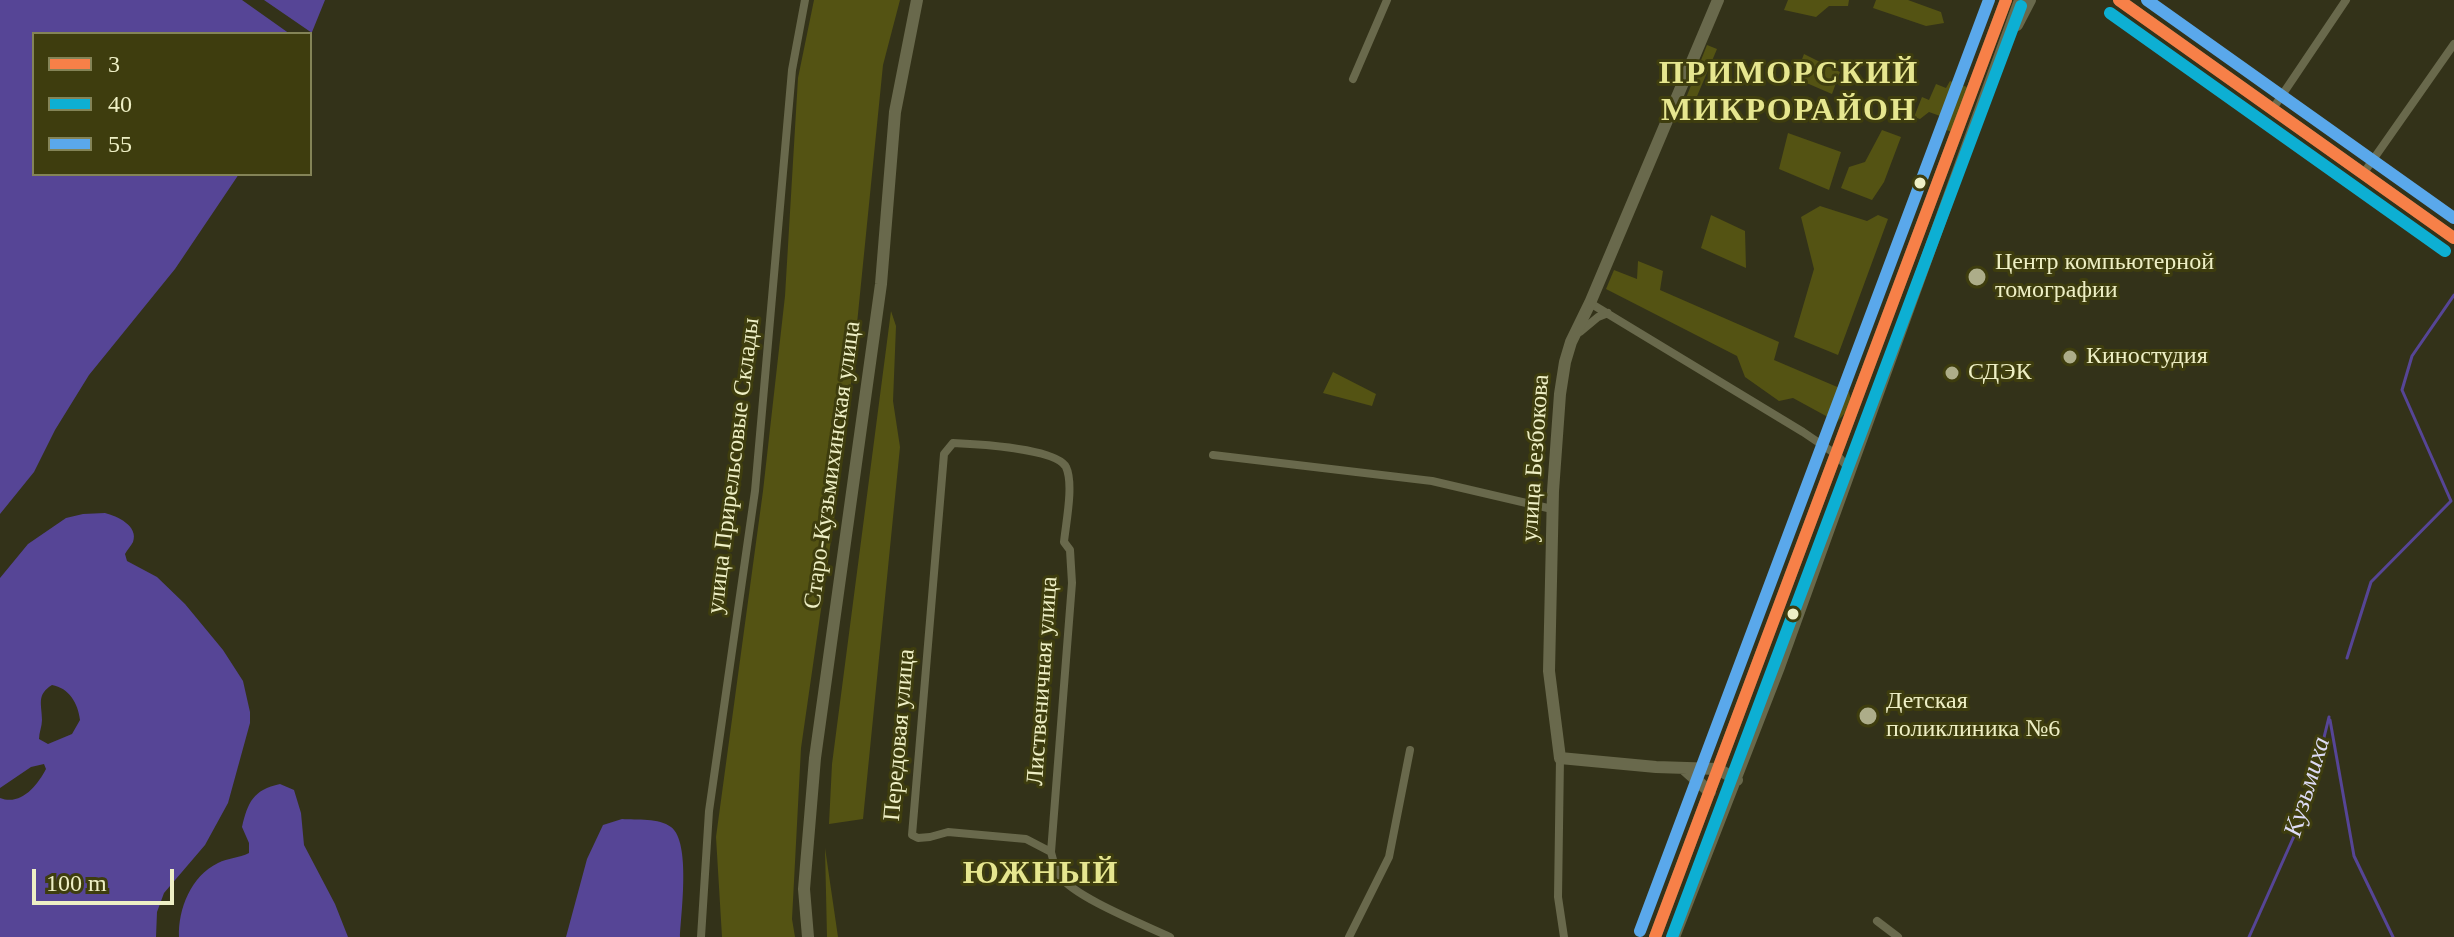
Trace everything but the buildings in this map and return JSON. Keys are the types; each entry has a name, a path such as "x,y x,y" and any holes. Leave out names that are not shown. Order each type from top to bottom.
{"main road":[{"name":"Старо-Кузьмихинская улица","path":"808,937 804,889 815,758 881,284 900,74 917,0"},
{"name":"улица Безбокова","path":"1560,758 1549,671 1552,509 1560,394 1571,342 1718,0"},
{"path":"1655,937 2006,0"},
{"path":"1674,937 1737,780 2020,0"},
{"path":"1996,63 2030,0"},
{"path":"2119,0 2454,238"},
{"path":"1733,730 1751,742"},
{"path":"1560,758 1718,769 1737,780"},
{"path":"1684,769 1710,792"}],"street":[{"name":"улица Прирельсовые Склады","path":"701,937 709,811 755,491 789,100 805,0"},
{"path":"1353,79 1387,0"},
{"path":"2272,110 2346,0"},
{"path":"2363,174 2454,44"},
{"path":"1590,303 1785,420 1837,455 1851,471"},
{"path":"1571,342 1586,325 1608,313"},
{"name":"Передовая улица","path":"1051,852 1026,839 948,832 918,838 912,835 944,454 953,443 981,444 1053,456 1066,467"},
{"path":"1213,455 1432,481 1552,509"},
{"name":"Лиственичная улица","path":"1051,852 1072,583 1070,550 1064,542 1069,481 1066,467"},
{"path":"1349,937 1389,857 1410,750"},
{"name":"улица Безбокова","path":"1560,758 1558,897 1564,937"},
{"path":"1051,852 1060,877 1065,882 1088,897 1170,937"},
{"path":"1877,921 1898,937"}],"shaded area":[{"path":"0,0 325,0 312,32 32,32 32,176 238,176 175,269 89,375 55,430 34,472 0,514"},
{"path":"814,0 900,0 883,65 845,443 801,748 792,919 795,937 722,937 716,837 763,491 785,296 798,78"},
{"path":"1788,0 1849,0 1848,6 1829,6 1816,17 1784,10"},
{"path":"1876,0 1908,0 1941,12 1944,23 1926,26 1873,8"},
{"path":"1707,45 1717,49 1695,101 1686,98"},
{"path":"1804,54 1840,72 1832,94 1795,78"},
{"path":"1950,81 1967,87 1952,132 1936,126 1940,116 1929,112 1920,119 1914,117 1922,97 1929,100 1936,84 1946,88"},
{"path":"1882,130 1901,137 1884,182 1872,200 1841,188 1849,167 1865,162"},
{"path":"1788,133 1841,152 1829,190 1779,169"},
{"path":"1820,206 1867,221 1878,215 1888,219 1838,355 1794,337 1814,269 1801,217"},
{"path":"1711,215 1745,231 1746,268 1701,248"},
{"path":"1638,261 1663,271 1660,290 1779,342 1774,360 1849,392 1852,405 1837,422 1793,398 1779,401 1745,377 1737,356 1606,289 1614,270 1637,279"},
{"path":"891,311 896,326 893,401 900,447 863,819 829,824 832,764"},
{"path":"1333,372 1376,394 1372,406 1323,393"},
{"path":"105,513 121,519 130,527 134,536 125,554 127,561 157,577 185,604 223,650 243,681 250,723 228,803 205,845 164,893 157,912 156,937 0,937 0,798 15,799 28,793 46,769 44,764 31,767 0,788 0,578 28,544 66,518","holes":["52,685 72,697 80,720 72,734 48,744 39,739 41,700"]},
{"path":"280,784 294,790 301,813 304,845 335,904 348,937 179,937 181,915 188,894 209,869 249,853 249,843 242,827 250,804 264,790"},
{"path":"622,819 660,822 671,827 677,835 683,862 680,937 566,937 587,859 603,825"},
{"path":"825,848 838,937 827,937"}],"pier":[{"path":"242,0 264,0 311,32 287,32"}],"waterway":[{"name":"Кузьмиха","path":"2347,658 2371,582 2451,501 2402,390 2412,356 2454,295"},
{"name":"Кузьмиха","path":"2249,937 2307,807 2329,717"},
{"name":"Кузьмиха","path":"2330,720 2354,856 2393,937"}],"transit line":[{"name":"55","path":"1640,931 1989,0"},
{"name":"3","path":"1655,937 2006,0"},
{"name":"3","path":"2119,0 2454,238"},
{"name":"55","path":"2147,0 2454,218"},
{"name":"40","path":"1672,937 2021,6"},
{"name":"40","path":"2110,13 2445,251"}],"place":[{"name":"Центр компьютерной томографии","path":"1977,277"},
{"name":"Киностудия","path":"2070,357"},
{"name":"СДЭК","path":"1952,373"},
{"name":"Детская поликлиника №6","path":"1868,716"}],"district":[{"name":"ПРИМОРСКИЙ МИКРОРАЙОН","path":"1789,94"},
{"name":"ЮЖНЫЙ","path":"1041,875"}]}
